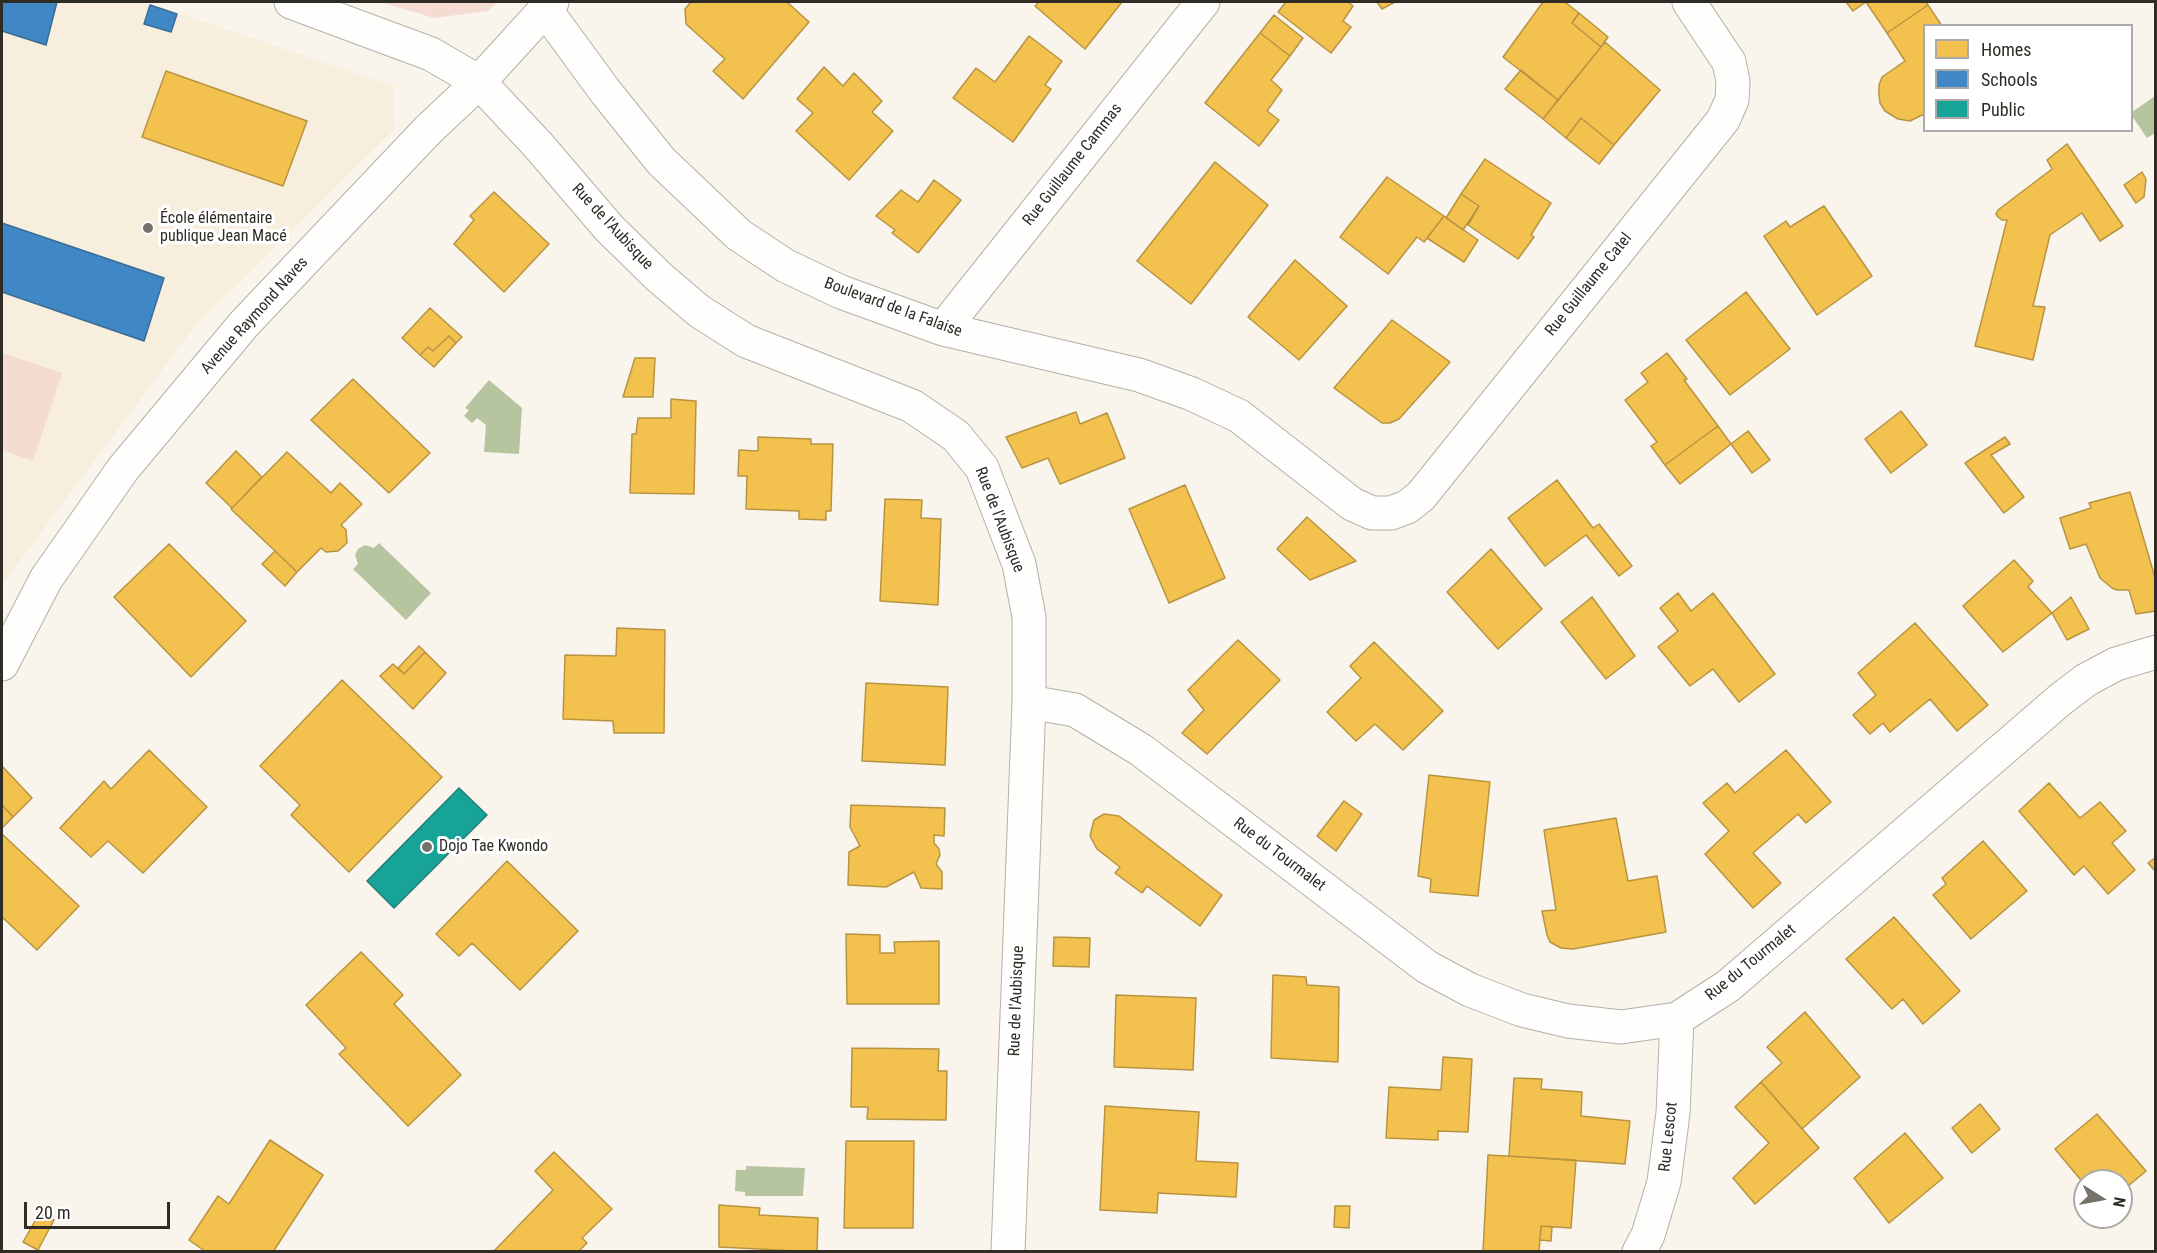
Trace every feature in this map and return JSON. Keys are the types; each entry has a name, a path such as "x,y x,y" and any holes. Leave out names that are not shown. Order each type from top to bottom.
{"street":[{"name":"Rue de l'Aubisque","path":"291,2 432,54 479,82 538,145 609,228 659,277 699,310 746,341 912,406 956,436 982,468 1019,564 1029,617 1029,702 1008,1251"},
{"name":"Rue Guillaume Cammas","path":"943,329 1203,2"},
{"name":"Rue Guillaume Catel","path":"1352,504 1372,513 1391,513 1407,507 1421,496 1723,120 1732,100 1733,81 1729,62 1689,2"},
{"name":"Avenue Raymond Naves","path":"2,664 46,579 123,469 244,324 428,130 479,82 549,5"},
{"name":"Boulevard de la Falaise","path":"549,5 604,91 661,161 739,235 786,266 841,292 943,329 1139,375 1192,394 1239,416 1352,504"},
{"name":"Rue du Tourmalet","path":"1029,702 1075,710 1141,750 1427,967 1470,990 1522,1010 1568,1021 1621,1027 1677,1019 1728,986 2069,693 2086,680 2116,663 2156,652"},
{"name":"Rue Lescot","path":"1639,1251 1648,1235 1664,1182 1673,1113 1677,1019"}],"shaded area":[{"name":"École élémentaire publique Jean Macé","path":"2,2 145,2 394,86 395,129 195,326 2,585"},
{"path":"380,2 497,2 488,11 434,18"},
{"path":"2155,96 2155,133 2147,138 2133,117 2133,111"},
{"path":"2,353 62,373 33,461 2,450"},
{"path":"489,380 522,408 519,454 484,452 486,425 477,418 472,423 464,416 469,410 465,408"},
{"path":"379,543 431,593 406,620 353,569 358,564 355,555 358,549 365,545 374,548"},
{"path":"746,1166 805,1168 803,1196 745,1196 745,1192 735,1191 736,1170 746,1170"}],"building: Homes":[{"path":"691,2 787,2 809,22 743,99 713,71 725,59 686,24 685,9"},
{"path":"1039,2 1122,2 1085,49 1035,6"},
{"path":"1286,2 1348,2 1353,6 1343,21 1351,27 1331,53 1278,12"},
{"path":"1377,2 1395,2 1382,9"},
{"path":"1543,2 1565,2 1579,13 1572,23 1601,47 1558,100 1503,57"},
{"path":"1846,2 1866,2 1853,11"},
{"path":"1866,2 1926,2 1928,5 1887,33"},
{"path":"1928,5 1941,24 1923,24 1923,114 1910,121 1898,119 1885,111 1880,103 1879,85 1882,77 1905,61 1887,33"},
{"path":"1579,13 1608,37 1601,47 1572,23"},
{"path":"1274,15 1303,38 1290,56 1260,33"},
{"path":"1260,33 1290,56 1271,80 1282,90 1267,111 1279,120 1259,146 1205,103"},
{"path":"1029,36 1062,61 1045,85 1051,89 1013,142 953,98 976,68 995,82"},
{"path":"1605,42 1660,90 1614,145 1581,118 1566,138 1543,119"},
{"path":"824,67 843,86 854,73 882,101 872,112 893,131 849,180 796,131 813,113 797,99"},
{"path":"1521,70 1558,100 1543,119 1505,89"},
{"path":"166,71 307,121 283,186 142,137"},
{"path":"1581,118 1614,145 1599,164 1566,138"},
{"path":"2067,144 2123,226 2100,241 2082,213 2050,235 2033,306 2045,307 2033,360 1975,346 2007,220 2002,220 1996,214 1998,210 2052,169 2047,160"},
{"path":"1485,159 1551,203 1531,235 1534,237 1518,259 1468,225 1479,206 1461,194"},
{"path":"1215,162 1268,205 1191,304 1137,261"},
{"path":"2142,172 2146,179 2144,197 2136,203 2124,185"},
{"path":"1387,177 1444,216 1424,242 1417,237 1388,274 1340,237"},
{"path":"934,180 961,200 918,253 892,233 895,230 876,216 901,190 918,202"},
{"path":"494,192 549,244 504,292 454,244 474,220 470,216"},
{"path":"1461,194 1479,206 1463,230 1446,218"},
{"path":"1824,206 1872,276 1817,315 1764,236 1786,221 1790,227"},
{"path":"1444,216 1478,240 1464,262 1427,238"},
{"path":"1295,260 1347,306 1299,360 1248,317"},
{"path":"1746,292 1790,349 1730,395 1686,340"},
{"path":"430,308 462,337 456,343 449,336 433,351 428,347 420,355 402,338"},
{"path":"1392,320 1450,362 1399,419 1390,423 1382,423 1334,388"},
{"path":"449,336 456,343 434,367 420,355 428,347 433,351"},
{"path":"1667,353 1718,426 1665,465 1651,446 1657,442 1625,400 1648,382 1641,373"},
{"path":"635,358 655,358 653,397 623,397"},
{"path":"353,379 430,453 389,493 311,420"},
{"path":"671,399 696,401 694,494 630,493 632,434 636,434 638,418 671,418"},
{"path":"1901,411 1927,445 1891,473 1865,439"},
{"path":"1076,412 1080,424 1107,413 1125,458 1060,484 1048,458 1022,468 1006,437"},
{"path":"1718,426 1731,444 1680,484 1665,465"},
{"path":"1748,431 1770,460 1752,473 1731,444"},
{"path":"758,437 811,439 811,444 833,444 831,511 826,511 826,520 799,519 799,511 746,509 747,476 738,476 739,450 758,451"},
{"path":"2005,437 2010,444 1991,455 2024,497 2004,513 1965,463"},
{"path":"236,451 262,477 232,508 206,483"},
{"path":"287,452 331,493 340,483 362,504 341,525 346,530 347,543 338,551 326,552 321,548 297,572 231,509"},
{"path":"1557,480 1593,528 1599,524 1632,566 1619,576 1586,535 1545,566 1508,518"},
{"path":"1185,485 1225,578 1169,603 1129,509"},
{"path":"2130,492 2156,581 2156,611 2136,614 2129,590 2112,588 2100,578 2086,544 2070,549 2060,518 2091,508 2089,503"},
{"path":"885,499 922,500 921,518 941,519 938,605 880,601"},
{"path":"1307,517 1356,561 1310,580 1277,549"},
{"path":"169,544 246,621 191,677 114,597"},
{"path":"1491,549 1542,609 1498,649 1447,592"},
{"path":"275,551 297,572 285,586 262,564"},
{"path":"2014,560 2033,581 2028,587 2052,613 2003,652 1963,606"},
{"path":"1678,593 1691,611 1713,593 1775,674 1739,702 1713,669 1690,686 1658,647 1678,631 1660,608"},
{"path":"1592,597 1635,656 1606,679 1561,622"},
{"path":"2071,597 2089,629 2067,640 2052,613"},
{"path":"1915,623 1988,705 1957,731 1930,699 1890,732 1883,723 1870,734 1853,715 1876,695 1858,673"},
{"path":"617,628 665,630 664,733 614,733 613,721 563,719 565,655 616,656"},
{"path":"1238,640 1280,680 1207,754 1182,733 1204,710 1188,690"},
{"path":"1374,642 1443,711 1403,750 1375,724 1356,741 1327,712 1361,678 1350,666"},
{"path":"419,646 425,652 404,674 398,668"},
{"path":"425,652 446,673 413,709 380,676 393,664 404,674"},
{"path":"342,680 442,777 349,872 291,815 300,805 260,766"},
{"path":"866,683 948,687 945,765 862,761"},
{"path":"149,750 207,807 143,873 108,841 91,857 60,828 104,781 111,789"},
{"path":"1786,750 1831,802 1806,823 1798,814 1753,853 1781,883 1753,908 1705,854 1729,831 1703,803 1727,783 1735,793"},
{"path":"2,766 32,798 13,817 2,805"},
{"path":"1429,775 1490,782 1478,896 1430,892 1431,879 1418,876"},
{"path":"2049,783 2080,818 2100,802 2126,831 2112,843 2135,870 2108,894 2084,866 2074,875 2019,811"},
{"path":"1344,801 1362,814 1336,851 1317,836"},
{"path":"2,805 13,817 2,828"},
{"path":"851,805 945,808 944,836 934,835 934,843 940,855 936,864 942,872 942,889 921,888 914,872 886,887 848,885 849,852 860,846 850,827"},
{"path":"1104,814 1119,816 1222,895 1200,926 1147,886 1142,893 1115,873 1120,867 1097,849 1090,836 1094,820"},
{"path":"1616,818 1628,881 1657,876 1666,932 1573,949 1561,948 1550,942 1542,911 1556,910 1544,830"},
{"path":"2,834 79,906 37,950 2,917"},
{"path":"1983,841 2027,891 1971,939 1933,895 1946,884 1942,878"},
{"path":"2156,857 2156,872 2148,863"},
{"path":"507,861 578,931 520,990 472,943 459,956 436,934"},
{"path":"1894,917 1960,991 1923,1024 1903,999 1892,1009 1846,959"},
{"path":"846,934 880,935 880,953 895,953 894,942 939,941 939,1004 847,1004"},
{"path":"1054,937 1090,938 1089,967 1053,966"},
{"path":"361,952 403,995 394,1004 461,1075 408,1126 339,1054 346,1048 306,1005"},
{"path":"1273,975 1306,977 1307,985 1339,987 1338,1062 1271,1058"},
{"path":"1116,995 1196,998 1193,1070 1114,1067"},
{"path":"1805,1012 1860,1077 1802,1129 1761,1082 1782,1063 1767,1047"},
{"path":"852,1048 939,1049 938,1071 947,1071 946,1120 867,1119 868,1107 851,1107"},
{"path":"1443,1057 1472,1059 1468,1132 1438,1131 1438,1140 1386,1138 1389,1087 1441,1090"},
{"path":"1514,1078 1542,1079 1541,1089 1582,1092 1581,1116 1630,1121 1625,1164 1509,1156"},
{"path":"1761,1082 1819,1148 1755,1204 1733,1178 1769,1143 1735,1107"},
{"path":"1980,1104 2000,1129 1972,1153 1952,1128"},
{"path":"1105,1106 1199,1112 1196,1161 1238,1163 1236,1197 1158,1193 1157,1213 1100,1210"},
{"path":"2097,1114 2146,1171 2133,1182 2133,1169 2073,1171 2055,1149"},
{"path":"1905,1133 1943,1178 1889,1223 1854,1178"},
{"path":"270,1140 323,1175 273,1252 206,1252 189,1240 218,1196 229,1204"},
{"path":"846,1141 914,1141 913,1228 844,1228"},
{"path":"554,1152 612,1209 582,1238 587,1243 578,1252 493,1252 553,1190 535,1171"},
{"path":"1488,1155 1576,1160 1571,1228 1541,1226 1539,1252 1483,1252"},
{"path":"719,1205 760,1208 759,1215 818,1218 817,1252 719,1247"},
{"path":"1335,1206 1350,1206 1349,1228 1334,1227"},
{"path":"39,1214 54,1220 38,1250 23,1242"},
{"path":"1541,1226 1552,1227 1551,1241 1540,1240"}],"building: Schools":[{"path":"2,2 57,2 46,45 2,31"},
{"path":"150,5 177,14 171,32 144,24"},
{"path":"2,223 164,278 144,341 2,292"}],"building: Public":[{"path":"459,788 487,815 394,908 367,881"}],"place":[{"name":"École élémentaire publique Jean Macé","path":"148,228"},
{"name":"Dojo Tae Kwondo","path":"427,847"}]}
